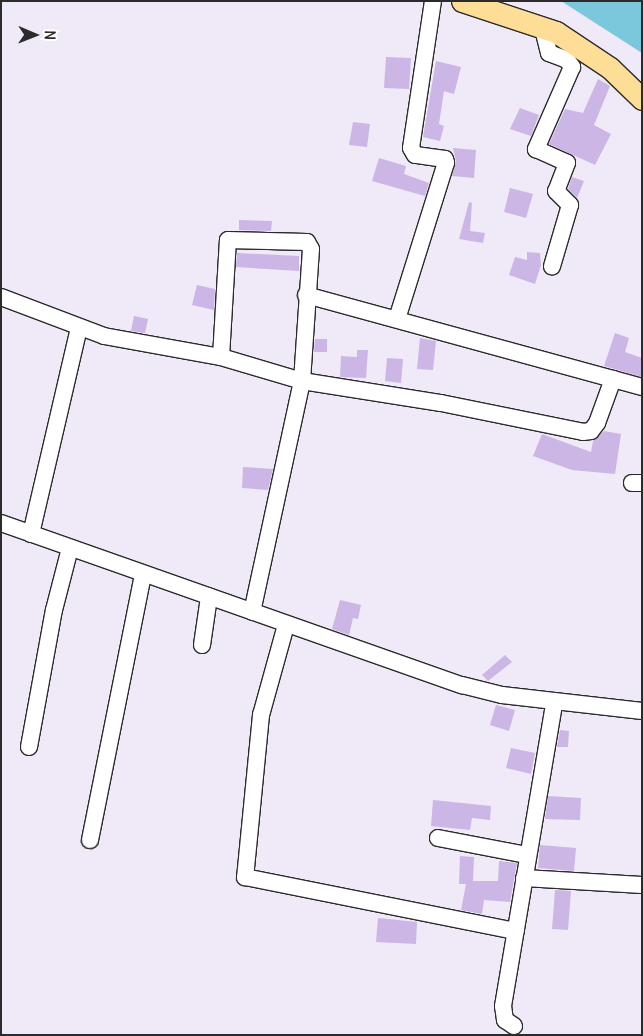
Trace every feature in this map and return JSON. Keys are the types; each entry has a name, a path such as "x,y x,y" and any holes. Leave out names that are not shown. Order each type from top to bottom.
{"main road":[{"path":"462,1 556,32 610,68 642,99"}],"street":[{"path":"397,319 446,163 444,159 415,155 411,148 433,1"},
{"path":"544,29 549,53 567,60 572,67 536,148 567,163 556,192 570,205 552,266"},
{"path":"221,356 228,240 306,242 311,249 306,295 302,381 252,612"},
{"path":"306,295 642,387"},
{"path":"1,297 104,336 221,356 302,381 441,403 583,432 591,431 597,423 613,379"},
{"path":"31,534 79,328"},
{"path":"1,524 462,685 502,695 642,711"},
{"path":"30,747 54,610 70,548"},
{"path":"90,840 142,574"},
{"path":"202,645 209,597"},
{"path":"286,625 261,715 245,877 516,930"},
{"path":"514,1026 505,1020 503,1006 554,702"},
{"path":"438,838 528,855"},
{"path":"524,878 642,885"}],"water":[{"path":"561,1 642,1 642,53"}],"building":[{"path":"386,57 411,58 409,89 384,88"},
{"path":"436,61 461,67 454,94 444,91 439,124 444,126 440,141 423,137"},
{"path":"598,79 610,86 594,125 611,134 595,165 549,144 565,109 583,113"},
{"path":"520,108 539,115 531,136 510,129"},
{"path":"353,122 370,124 367,147 349,145"},
{"path":"453,148 476,150 474,178 452,176 456,161"},
{"path":"379,158 406,166 404,174 429,183 425,196 372,181"},
{"path":"572,177 584,181 577,198 568,189"},
{"path":"510,188 533,194 526,218 504,212"},
{"path":"469,202 472,203 470,231 485,233 483,243 459,239"},
{"path":"239,220 272,221 271,231 239,230"},
{"path":"527,252 540,253 541,265 535,284 509,275 515,257 527,260"},
{"path":"237,253 299,256 299,271 236,267"},
{"path":"197,285 215,289 214,310 192,305"},
{"path":"134,316 148,319 145,333 131,331"},
{"path":"615,333 629,338 625,352 642,358 642,377 604,366"},
{"path":"420,338 436,341 433,370 417,369"},
{"path":"315,339 327,339 327,352 314,352"},
{"path":"357,350 368,350 366,378 340,377 341,356 357,357"},
{"path":"387,358 403,359 401,383 385,381"},
{"path":"604,431 621,434 615,474 572,470 533,456 542,434 591,452 593,441"},
{"path":"243,467 273,469 268,490 242,488"},
{"path":"340,600 361,605 358,619 353,618 349,635 332,629"},
{"path":"505,655 512,662 488,681 482,675"},
{"path":"496,705 515,710 509,731 490,725"},
{"path":"560,730 569,731 568,747 557,747"},
{"path":"511,748 535,753 531,774 506,768"},
{"path":"548,796 581,798 580,820 545,819"},
{"path":"433,800 491,806 490,820 472,818 470,830 431,826"},
{"path":"540,845 576,848 574,871 538,868"},
{"path":"460,856 474,857 473,881 498,881 499,861 517,863 510,902 484,900 482,914 461,910 466,884 459,884"},
{"path":"555,890 571,891 568,930 552,929"},
{"path":"378,918 417,922 416,944 376,942"}]}
